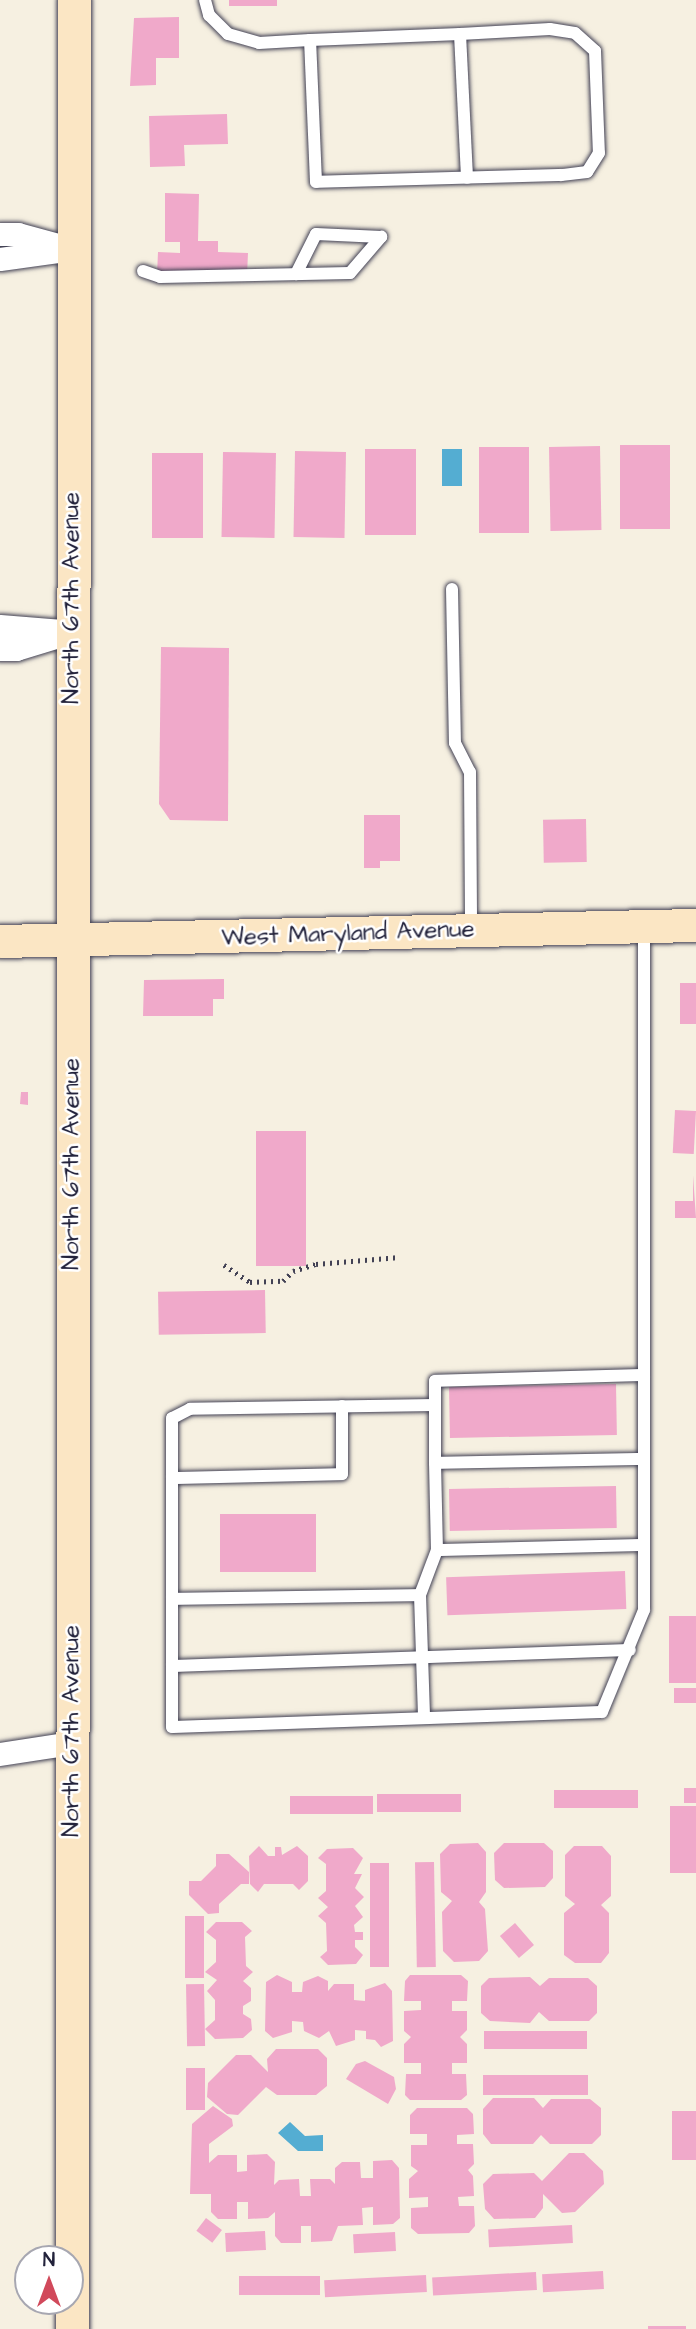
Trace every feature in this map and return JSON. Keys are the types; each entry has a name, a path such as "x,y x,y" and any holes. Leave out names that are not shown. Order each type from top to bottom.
{"main road":[{"name":"North 67th Avenue","path":"72,2329 74,0"},
{"name":"West Maryland Avenue","path":"0,941 696,925"}],"street":[{"path":"0,234 18,234 73,249"},
{"path":"0,259 73,249"},
{"path":"0,626 72,632"},
{"path":"0,649 16,649 72,632"},
{"path":"0,1754 72,1743"}],"lane":[{"path":"205,0 209,15 228,34 259,43 310,40 460,34 550,29 575,33 595,51 599,153 587,172 316,182 310,40"},
{"path":"460,34 467,178"},
{"path":"143,271 160,277 350,273 382,237 316,234 296,274"},
{"path":"452,589 454,743 470,772 471,931"},
{"path":"435,1405 190,1409 172,1418 172,1727 603,1712 645,1611 645,927"},
{"path":"424,1718 420,1595 437,1550 435,1381 645,1375"},
{"path":"172,1478 342,1474 342,1406"},
{"path":"435,1463 645,1460"},
{"path":"437,1550 645,1545"},
{"path":"172,1599 420,1595"},
{"path":"172,1666 630,1650"}],"path":[{"path":"224,1265 250,1282 283,1281 293,1271 316,1264 400,1257"}],"water":[{"path":"442,449 462,449 462,486 442,486"},
{"path":"290,2122 305,2136 323,2135 323,2151 298,2151 278,2133"}],"building":[{"path":"229,0 277,0 277,6 229,6"},
{"path":"179,17 179,58 156,58 156,85 130,86 134,18"},
{"path":"227,114 228,144 184,145 185,166 150,167 149,116"},
{"path":"165,193 199,194 198,241 218,241 218,252 248,253 247,275 157,275 158,252 180,253 180,242 165,242"},
{"path":"620,445 670,445 670,529 620,529"},
{"path":"600,446 601,530 550,531 549,447"},
{"path":"479,447 529,447 529,533 479,533"},
{"path":"365,449 416,449 416,535 365,535"},
{"path":"295,451 346,452 344,538 293,537"},
{"path":"223,452 276,453 275,538 222,537"},
{"path":"152,453 203,453 203,538 152,538"},
{"path":"161,647 229,648 228,821 170,820 159,804"},
{"path":"364,815 400,815 400,861 380,861 380,868 364,868"},
{"path":"586,819 587,862 544,863 543,820"},
{"path":"224,979 224,999 213,999 213,1016 143,1016 144,980"},
{"path":"680,983 696,983 696,1024 680,1024"},
{"path":"21,1092 28,1092 28,1105 20,1104"},
{"path":"675,1110 696,1111 694,1154 673,1153"},
{"path":"256,1131 306,1131 306,1266 256,1266"},
{"path":"693,1175 696,1218 675,1218 675,1201 693,1201"},
{"path":"265,1290 266,1333 159,1335 158,1292"},
{"path":"616,1384 617,1435 450,1438 449,1387"},
{"path":"616,1486 617,1528 450,1531 449,1489"},
{"path":"220,1514 316,1514 316,1572 220,1572"},
{"path":"625,1571 626,1609 447,1615 446,1577"},
{"path":"669,1616 696,1616 696,1683 669,1683"},
{"path":"674,1688 696,1688 696,1703 674,1703"},
{"path":"684,1788 696,1788 696,1803 684,1803"},
{"path":"554,1790 638,1790 638,1808 554,1808"},
{"path":"377,1794 461,1794 461,1812 377,1812"},
{"path":"290,1796 373,1796 373,1814 290,1814"},
{"path":"670,1806 696,1806 696,1873 670,1873"},
{"path":"478,1843 486,1852 486,1892 479,1902 485,1909 488,1951 479,1961 454,1962 443,1951 442,1912 452,1901 441,1892 440,1854 450,1844"},
{"path":"504,1843 544,1843 553,1851 553,1878 545,1887 504,1888 495,1880 494,1853"},
{"path":"259,1846 268,1856 275,1856 275,1847 281,1847 282,1855 297,1846 308,1856 308,1881 299,1890 293,1884 264,1884 258,1892 250,1884 249,1856"},
{"path":"574,1846 602,1846 611,1856 611,1896 601,1905 609,1913 609,1953 601,1963 575,1963 564,1955 564,1913 575,1904 565,1896 565,1855"},
{"path":"353,1848 363,1858 354,1874 362,1874 355,1888 364,1897 355,1906 363,1917 354,1925 355,1932 363,1932 363,1940 355,1940 355,1947 363,1955 356,1964 328,1965 320,1957 327,1951 326,1923 318,1916 328,1907 318,1898 326,1891 326,1864 318,1858 327,1849"},
{"path":"216,1854 229,1854 249,1872 249,1884 241,1884 219,1904 219,1913 208,1914 189,1895 189,1881 201,1881 216,1866"},
{"path":"415,1862 434,1862 436,1967 417,1967"},
{"path":"370,1863 389,1863 389,1967 370,1967"},
{"path":"185,1916 204,1916 204,1978 185,1978"},
{"path":"216,1922 242,1922 252,1931 245,1937 246,1966 253,1972 243,1981 251,1988 251,2001 243,2006 243,2014 251,2019 252,2030 243,2038 215,2039 205,2029 215,2020 215,2000 207,1991 217,1980 205,1972 216,1962 216,1940 206,1932"},
{"path":"515,1923 534,1945 519,1958 500,1936"},
{"path":"277,1975 292,1982 292,1992 302,1992 303,1982 318,1976 328,1981 328,1991 334,1984 354,1984 354,2000 365,2001 365,1990 385,1983 392,1991 393,2041 381,2047 375,2040 366,2039 366,2031 355,2030 355,2040 336,2046 329,2031 319,2038 304,2031 303,2022 292,2021 292,2032 273,2038 265,2031 266,1982"},
{"path":"410,1975 461,1975 468,1981 467,2001 452,2001 452,2011 467,2011 467,2030 460,2037 467,2044 467,2063 452,2063 452,2074 466,2074 467,2095 461,2100 410,2100 405,2095 406,2074 421,2074 421,2063 404,2063 404,2044 411,2037 404,2031 404,2011 421,2010 421,2001 404,2001 405,1981"},
{"path":"530,1977 540,1986 549,1978 588,1978 597,1986 597,2013 589,2021 549,2021 539,2012 530,2023 490,2021 481,2013 481,1986 489,1978"},
{"path":"186,1984 204,1984 205,2046 187,2046"},
{"path":"484,2031 587,2031 587,2049 484,2049"},
{"path":"276,2049 318,2049 327,2058 327,2086 316,2095 277,2095 266,2087 238,2115 227,2114 207,2097 208,2083 236,2055 251,2055 268,2072 267,2059"},
{"path":"365,2061 394,2077 396,2089 388,2104 346,2079 356,2064"},
{"path":"186,2068 205,2068 205,2110 186,2110"},
{"path":"483,2075 588,2075 588,2095 483,2095"},
{"path":"493,2098 534,2098 543,2108 551,2099 590,2099 601,2108 601,2135 592,2144 550,2144 541,2135 533,2144 491,2144 483,2134 483,2109"},
{"path":"213,2106 232,2119 233,2126 209,2144 209,2163 218,2155 237,2155 237,2172 247,2171 247,2155 267,2154 275,2162 274,2185 279,2180 299,2179 300,2196 311,2196 310,2179 330,2179 335,2184 335,2168 342,2162 360,2162 361,2178 373,2178 373,2161 392,2160 399,2168 400,2218 393,2224 373,2225 373,2207 362,2208 363,2225 338,2226 332,2241 311,2242 311,2226 301,2226 301,2243 281,2243 275,2236 275,2212 268,2218 248,2219 248,2202 237,2202 237,2219 218,2219 211,2212 211,2194 190,2194 192,2124"},
{"path":"417,2108 467,2108 473,2114 474,2134 457,2135 457,2144 473,2144 474,2164 468,2170 473,2176 474,2196 458,2197 459,2206 474,2206 475,2226 469,2233 418,2234 411,2228 411,2208 428,2207 428,2197 409,2198 409,2179 418,2171 411,2166 411,2145 427,2145 427,2134 410,2134 410,2115"},
{"path":"672,2111 696,2111 696,2160 672,2160"},
{"path":"569,2153 584,2153 603,2171 604,2184 575,2212 562,2213 543,2194 543,2208 535,2218 494,2219 485,2209 483,2184 493,2174 534,2173 542,2181"},
{"path":"206,2218 222,2230 212,2243 196,2231"},
{"path":"572,2225 573,2243 489,2247 488,2229"},
{"path":"265,2231 266,2250 226,2252 225,2233"},
{"path":"395,2232 396,2251 354,2253 353,2234"},
{"path":"603,2271 604,2289 543,2292 542,2274"},
{"path":"536,2272 537,2290 433,2295 432,2277"},
{"path":"426,2275 427,2292 325,2297 324,2280"},
{"path":"239,2276 320,2276 320,2295 239,2295"},
{"path":"648,2326 686,2326 686,2329 648,2329"}]}
